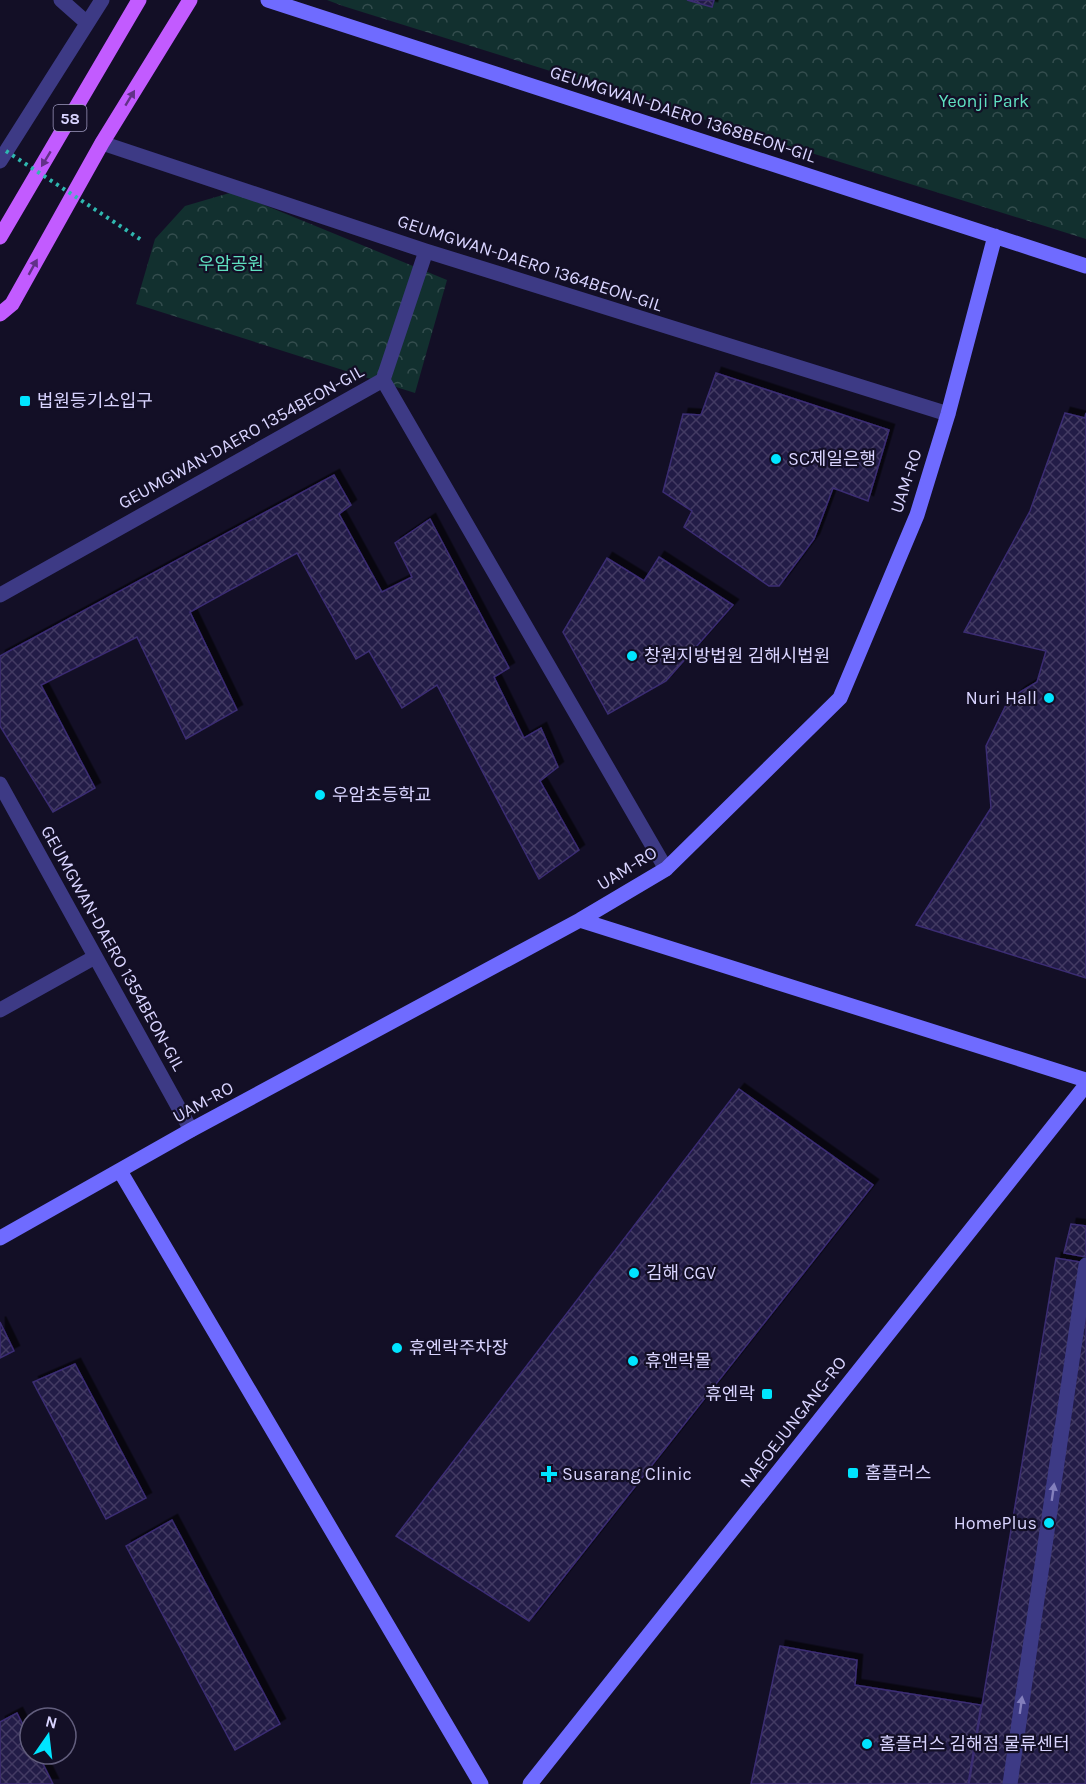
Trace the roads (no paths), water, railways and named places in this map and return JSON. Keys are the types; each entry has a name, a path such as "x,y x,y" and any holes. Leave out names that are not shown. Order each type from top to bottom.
{"main road":[{"name":"58","path":"0,237 140,0"},
{"path":"0,314 12,304 102,143 190,0"}],"street":[{"path":"61,0 87,23"},
{"path":"3,156 102,0"},
{"name":"GEUMGWAN-DAERO 1368BEON-GIL","path":"268,0 1086,266"},
{"name":"GEUMGWAN-DAERO 1364BEON-GIL","path":"102,143 426,251 948,414"},
{"name":"UAM-RO","path":"0,1238 191,1130 580,920 666,869 840,698 917,515 948,414 995,236"},
{"name":"GEUMGWAN-DAERO 1354BEON-GIL","path":"0,595 383,380 426,251"},
{"path":"383,380 666,869"},
{"name":"GEUMGWAN-DAERO 1354BEON-GIL","path":"0,784 191,1130"},
{"path":"580,920 1086,1080"},
{"path":"0,1010 95,957"},
{"name":"NAEOEJUNGANG-RO","path":"530,1784 1086,1085"},
{"path":"120,1171 481,1784"},
{"path":"1010,1784 1086,1265"}],"place":[{"name":"법원등기소입구","path":"25,401"},
{"name":"SC제일은행","path":"776,459"},
{"name":"창원지방법원 김해시법원","path":"632,656"},
{"name":"Nuri Hall","path":"1049,698"},
{"name":"우암초등학교","path":"320,795"},
{"name":"김해 CGV","path":"634,1273"},
{"name":"휴엔락주차장","path":"397,1348"},
{"name":"휴앤락몰","path":"633,1361"},
{"name":"휴엔락","path":"767,1394"},
{"name":"홈플러스","path":"853,1473"},
{"name":"Susarang Clinic","path":"549,1474"},
{"name":"HomePlus","path":"1049,1523"},
{"name":"홈플러스 김해점 물류센터","path":"867,1744"}],"park label":[{"name":"Yeonji Park","path":"984,101"},
{"name":"우암공원","path":"231,264"}]}
